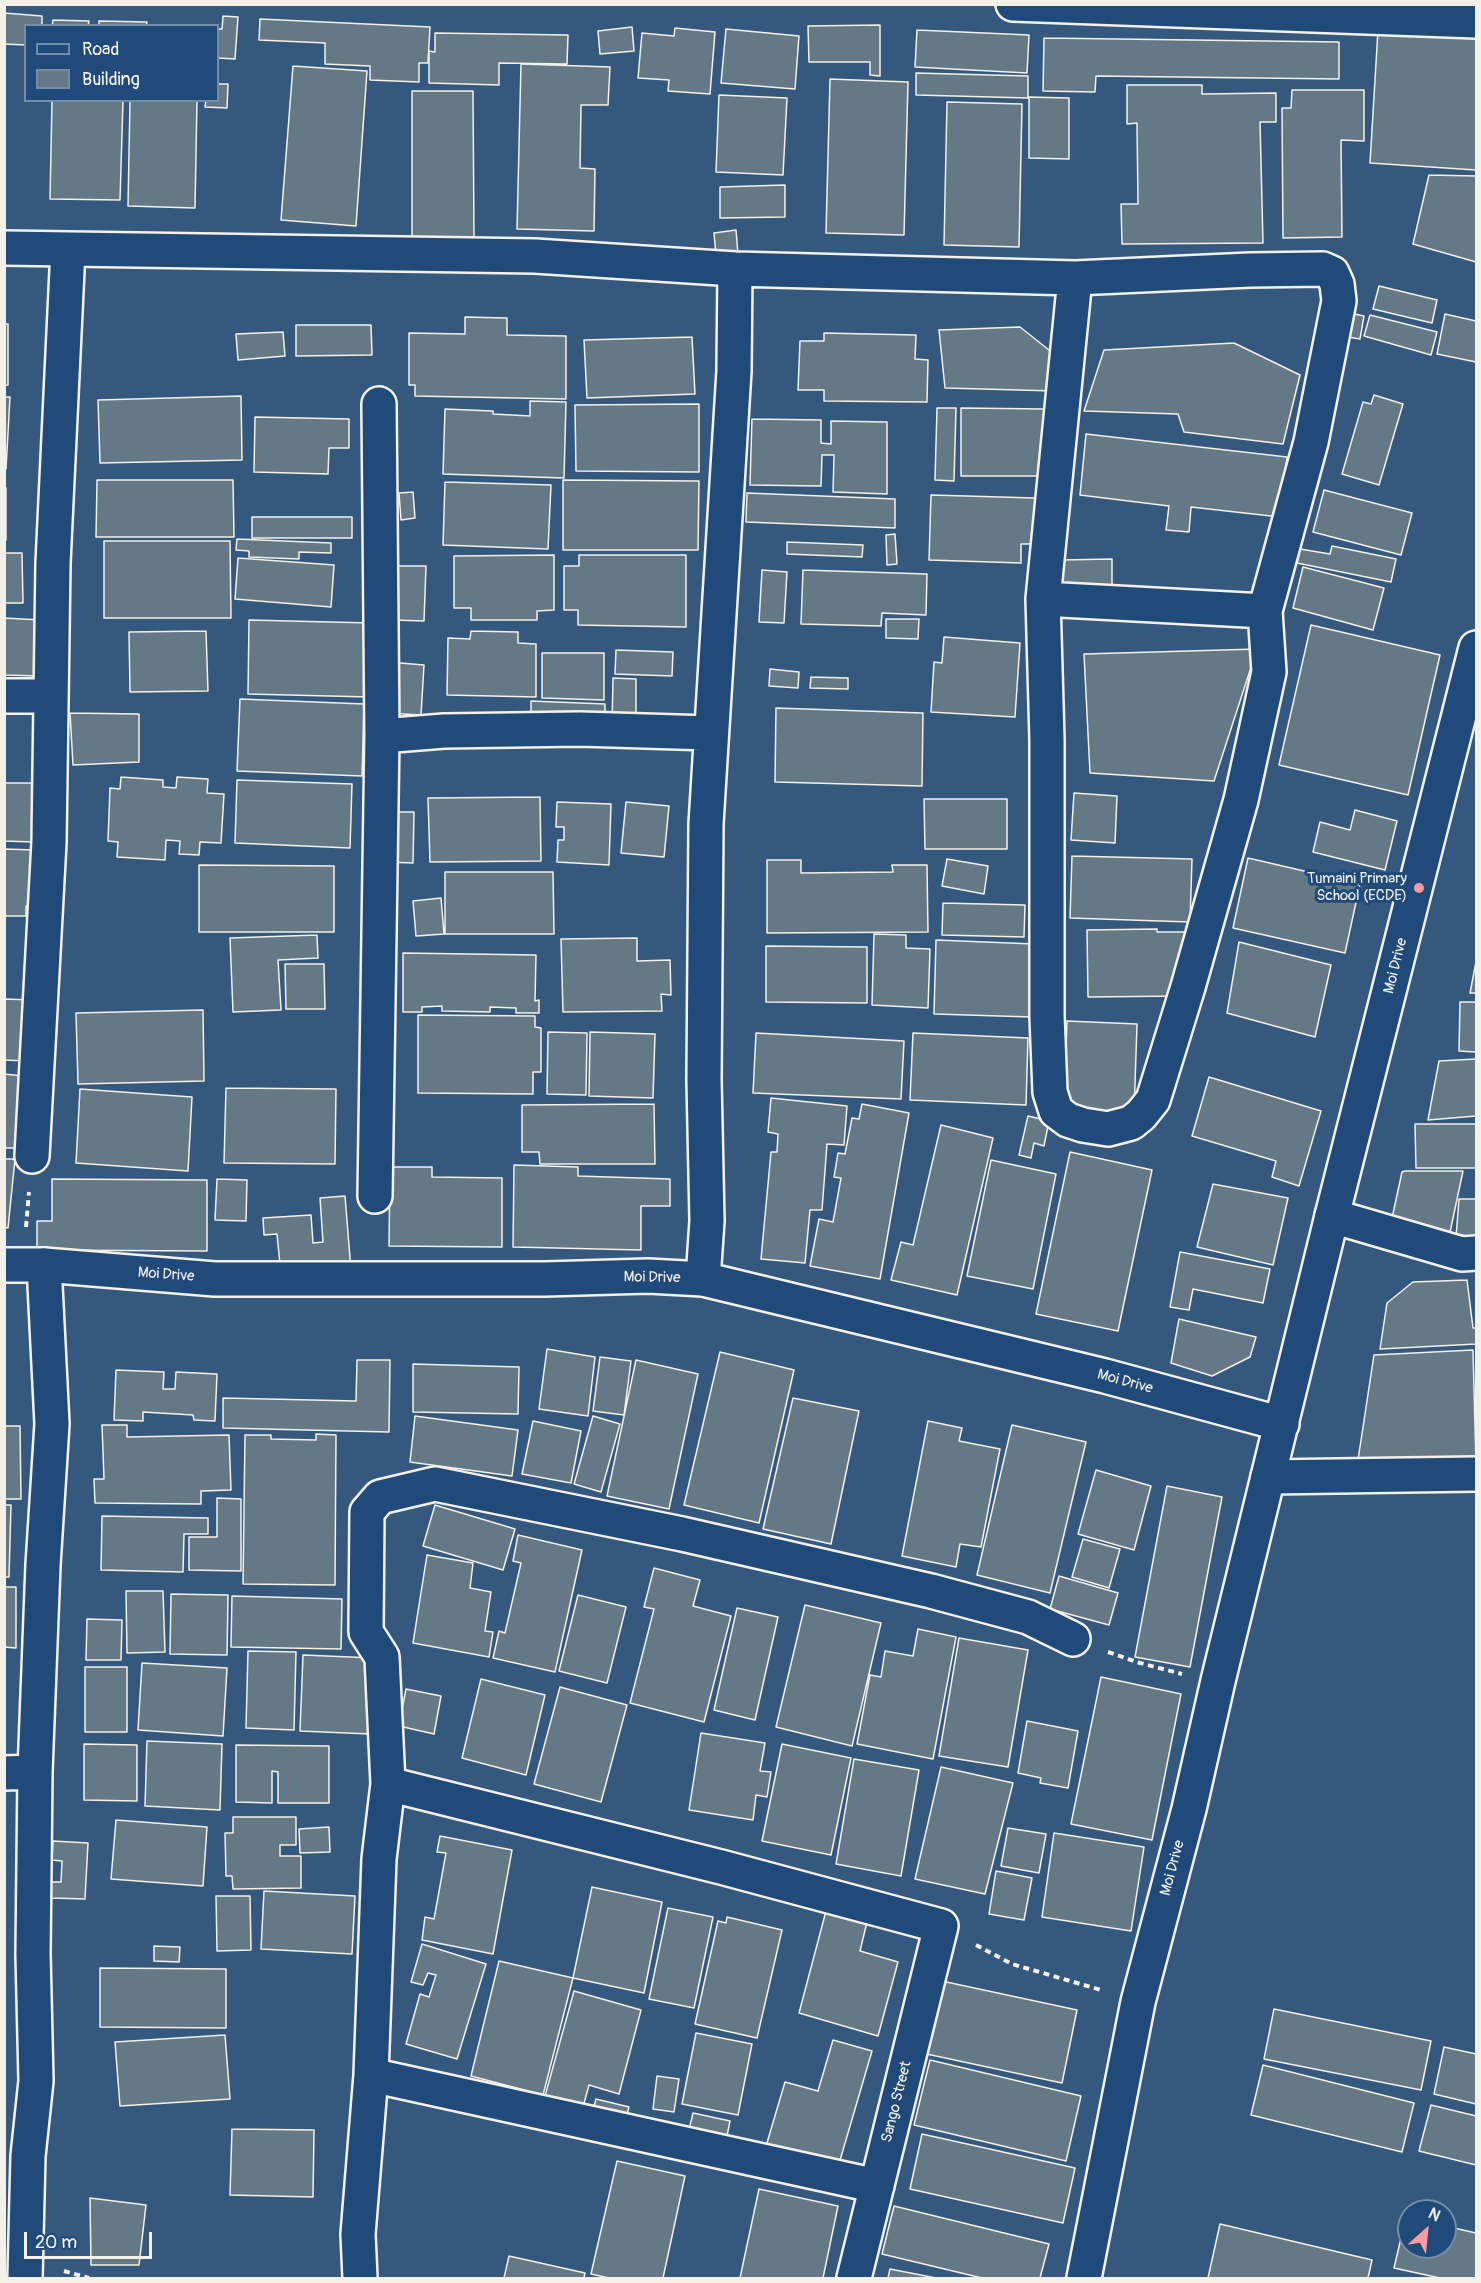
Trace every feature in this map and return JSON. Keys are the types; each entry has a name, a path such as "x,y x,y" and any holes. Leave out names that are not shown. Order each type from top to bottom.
{"street":[{"path":"1013,4 1476,21"},
{"path":"4,248 535,256 735,269 1075,278 1250,270 1323,269 1332,273 1337,284 1339,301 1337,313 1311,442 1265,611 1269,672 1240,800 1188,987 1153,1100 1142,1115 1131,1123 1108,1129 1068,1120 1056,1111 1050,1092 1047,1016 1047,740 1043,600 1075,278"},
{"path":"32,1156 49,842 53,562 68,249"},
{"path":"703,1279 707,1221 704,1080 706,824 734,370 735,269"},
{"path":"375,1196 382,736 379,404"},
{"path":"1043,600 1265,611"},
{"name":"Moi Drive","path":"1084,2278 1138,2002 1189,1809 1218,1681 1332,1216 1475,659"},
{"path":"4,696 50,696"},
{"path":"382,736 444,731 580,729 710,733"},
{"path":"1332,1216 1462,1254 1476,1253"},
{"path":"24,1265 52,1424 43,1565 20,1772 33,1954 36,2080 28,2156 25,2278"},
{"name":"Moi Drive","path":"24,1265 216,1279 545,1280 648,1276 703,1279 1105,1376 1282,1424"},
{"path":"1268,1477 1476,1474"},
{"path":"360,2278 358,2234 370,2075 379,1859 388,1784 382,1657 366,1632 367,1512 380,1497 435,1484 682,1534 1028,1617 1073,1639"},
{"path":"388,1784 721,1867 941,1926"},
{"name":"Sango Street","path":"854,2278 941,1926"},
{"path":"370,2075 877,2186"}],"path":[{"path":"24,1265 32,1156"},
{"path":"1073,1639 1140,1663 1218,1681"},
{"path":"941,1926 1012,1964 1138,2002"}],"building":[{"path":"4,13 42,16 42,24 24,24 24,45 4,44"},
{"path":"223,16 238,17 235,59 219,58 219,29 222,29"},
{"path":"260,19 430,27 428,63 419,63 419,82 370,80 370,66 325,64 325,43 259,40"},
{"path":"53,20 89,21 88,24 52,24"},
{"path":"99,21 147,22 146,24 99,24"},
{"path":"880,25 880,76 870,75 870,62 809,62 808,26"},
{"path":"632,27 634,51 600,54 598,31"},
{"path":"675,28 715,32 710,94 668,91 669,80 638,78 642,33 674,36"},
{"path":"726,29 799,36 795,89 721,83"},
{"path":"917,30 1029,35 1027,73 915,67"},
{"path":"1378,30 1476,36 1476,170 1370,163"},
{"path":"435,33 568,35 567,64 499,63 499,85 429,83 429,51 435,52"},
{"path":"1044,38 1339,42 1339,79 1096,76 1095,92 1043,91"},
{"path":"521,64 610,67 608,105 581,105 580,168 595,169 594,231 517,229"},
{"path":"293,66 367,71 356,226 281,220"},
{"path":"916,73 1028,76 1028,98 916,95"},
{"path":"830,79 908,82 904,235 826,233"},
{"path":"219,84 228,84 227,108 205,107 206,102 219,102"},
{"path":"1127,85 1202,85 1202,94 1276,93 1276,122 1260,122 1263,243 1122,244 1121,204 1138,204 1137,123 1127,124"},
{"path":"1292,90 1364,90 1364,141 1341,140 1342,237 1283,238 1282,108 1291,108"},
{"path":"412,91 473,91 474,239 412,239"},
{"path":"719,95 787,98 783,175 716,172"},
{"path":"1029,97 1069,98 1069,159 1029,158"},
{"path":"52,102 123,102 120,200 50,199"},
{"path":"130,102 197,102 195,208 128,206"},
{"path":"947,102 1022,104 1019,247 944,245"},
{"path":"1429,175 1476,176 1476,262 1413,244"},
{"path":"785,185 785,217 720,218 720,187"},
{"path":"736,230 738,254 716,256 714,233"},
{"path":"1379,286 1437,300 1432,323 1373,309"},
{"path":"1345,312 1364,316 1360,339 1341,336"},
{"path":"1445,314 1476,321 1476,362 1437,354"},
{"path":"1370,315 1437,332 1431,355 1364,336"},
{"path":"465,317 507,318 507,335 566,336 566,399 415,396 415,385 409,385 409,333 465,334"},
{"path":"4,324 8,324 8,385 4,385"},
{"path":"296,325 371,325 372,355 296,356"},
{"path":"1020,327 1054,354 1055,391 945,388 939,330"},
{"path":"283,332 285,356 238,360 236,334"},
{"path":"824,333 916,335 915,359 928,360 927,402 824,401 824,390 798,390 800,341 824,341"},
{"path":"692,337 695,394 587,398 584,340"},
{"path":"1234,343 1300,375 1283,444 1184,432 1178,414 1084,411 1104,350"},
{"path":"1374,395 1403,404 1379,485 1342,474 1363,402 1371,404"},
{"path":"241,396 242,460 100,463 98,400"},
{"path":"4,397 10,397 6,469 4,469"},
{"path":"530,401 566,402 564,478 443,474 445,409 493,411 493,414 530,416"},
{"path":"699,404 699,472 576,471 575,405"},
{"path":"937,408 956,408 954,481 935,480"},
{"path":"961,408 1046,409 1046,476 961,476"},
{"path":"255,417 349,419 349,448 329,448 328,474 254,472"},
{"path":"752,419 821,420 821,443 831,444 831,421 887,422 887,494 833,492 834,455 822,455 821,486 750,485"},
{"path":"1086,434 1287,457 1280,517 1191,507 1189,532 1166,530 1169,506 1080,495"},
{"path":"97,480 233,480 234,537 96,537"},
{"path":"563,480 699,481 698,550 563,550"},
{"path":"445,482 551,485 548,549 443,545"},
{"path":"4,488 6,488 6,540 4,539"},
{"path":"1324,490 1412,513 1401,555 1313,532"},
{"path":"413,492 415,518 401,520 399,493"},
{"path":"747,493 895,499 895,528 746,522"},
{"path":"931,495 1035,498 1034,544 1021,544 1021,563 929,560"},
{"path":"252,517 352,517 352,538 252,538"},
{"path":"895,534 897,564 887,565 886,535"},
{"path":"237,539 331,543 331,553 299,552 299,559 249,557 249,551 236,550"},
{"path":"104,541 230,541 231,618 104,618"},
{"path":"787,542 863,545 862,557 787,554"},
{"path":"1332,546 1396,559 1391,582 1297,563 1300,549 1330,554"},
{"path":"4,553 22,553 23,603 4,603"},
{"path":"554,555 554,610 537,611 537,620 471,620 471,608 454,608 454,556"},
{"path":"579,555 686,555 686,627 578,625 578,610 564,610 564,566 579,566"},
{"path":"238,558 334,565 331,607 235,599"},
{"path":"1112,559 1112,588 1062,589 1061,560"},
{"path":"395,566 426,566 424,621 393,620"},
{"path":"1303,567 1384,588 1373,630 1293,608"},
{"path":"762,570 787,572 784,623 759,622"},
{"path":"803,570 927,574 926,615 882,613 881,626 801,624"},
{"path":"4,618 41,620 39,676 4,675"},
{"path":"886,619 919,619 918,639 886,638"},
{"path":"249,620 371,623 370,697 248,694"},
{"path":"1311,625 1440,655 1408,795 1279,765"},
{"path":"206,631 208,691 130,692 129,632"},
{"path":"471,631 518,632 518,643 536,644 536,697 447,695 448,638 470,639"},
{"path":"944,637 1020,643 1015,717 931,712 934,662 942,663"},
{"path":"1257,649 1214,781 1090,773 1084,654"},
{"path":"616,650 673,652 672,676 615,674"},
{"path":"542,653 604,653 604,700 542,698"},
{"path":"389,662 424,665 421,715 386,713"},
{"path":"770,669 799,672 798,688 769,686"},
{"path":"811,677 848,678 848,689 810,688"},
{"path":"613,678 636,679 636,718 612,727"},
{"path":"240,699 364,704 362,776 237,771"},
{"path":"531,701 605,704 605,726 531,724"},
{"path":"776,708 923,713 922,786 775,782"},
{"path":"70,713 139,714 139,762 73,765"},
{"path":"121,777 163,780 163,787 176,788 177,777 208,779 207,793 224,794 221,843 200,842 199,855 179,854 180,841 166,840 165,860 117,857 118,842 108,841 110,788 120,789"},
{"path":"237,780 352,784 350,848 235,843"},
{"path":"4,783 35,783 34,842 4,841"},
{"path":"1074,793 1117,796 1115,843 1071,840"},
{"path":"540,797 541,861 430,862 428,798"},
{"path":"924,799 1007,799 1007,849 925,849"},
{"path":"557,802 611,804 609,865 557,862 558,840 564,840 564,827 556,827"},
{"path":"626,802 669,806 664,857 621,853"},
{"path":"1355,810 1397,821 1385,870 1313,852 1320,822 1350,830"},
{"path":"386,812 414,812 413,863 386,862"},
{"path":"4,849 34,850 33,907 26,906 26,916 4,916"},
{"path":"1072,856 1192,859 1190,922 1070,918"},
{"path":"1248,858 1360,884 1345,953 1233,928"},
{"path":"947,859 988,866 984,894 942,886"},
{"path":"767,860 801,860 801,873 893,872 892,865 927,865 928,932 767,933"},
{"path":"199,865 334,866 334,932 199,932"},
{"path":"445,872 553,872 554,934 445,934"},
{"path":"441,898 444,934 416,936 413,901"},
{"path":"943,903 1025,905 1024,937 942,935"},
{"path":"1157,929 1157,932 1192,932 1180,996 1088,997 1087,930"},
{"path":"874,934 906,935 906,948 930,949 928,1008 872,1005"},
{"path":"317,935 318,958 278,960 281,1010 233,1012 230,938"},
{"path":"637,938 637,961 670,960 671,995 661,994 662,1011 563,1012 561,939"},
{"path":"936,940 1034,944 1032,1017 934,1014"},
{"path":"1239,942 1331,965 1315,1037 1227,1013"},
{"path":"766,946 867,947 867,1003 766,1002"},
{"path":"403,953 536,955 535,1001 539,1000 539,1013 516,1013 516,1008 490,1007 490,1012 442,1011 442,1006 422,1007 422,1012 403,1012"},
{"path":"1476,962 1476,993 1470,993"},
{"path":"285,964 324,964 325,1009 286,1009"},
{"path":"4,999 34,1000 27,1061 4,1060"},
{"path":"1460,1002 1476,1002 1476,1052 1459,1051"},
{"path":"203,1010 204,1081 78,1084 76,1013"},
{"path":"418,1015 535,1016 535,1027 541,1028 541,1072 533,1072 533,1094 418,1093"},
{"path":"1067,1021 1137,1024 1134,1114 1064,1111"},
{"path":"548,1032 587,1033 586,1095 547,1094"},
{"path":"590,1032 655,1034 653,1098 589,1096"},
{"path":"756,1033 904,1041 901,1099 753,1093"},
{"path":"913,1033 1028,1038 1026,1105 910,1100"},
{"path":"1476,1059 1476,1116 1428,1120 1439,1061"},
{"path":"4,1074 24,1076 17,1148 4,1148"},
{"path":"1209,1077 1321,1111 1299,1186 1272,1177 1276,1161 1192,1136"},
{"path":"226,1088 336,1089 335,1164 224,1163"},
{"path":"80,1089 192,1097 188,1171 76,1163"},
{"path":"771,1098 847,1106 844,1145 827,1144 822,1210 810,1210 805,1263 761,1259 771,1152 777,1152 778,1134 768,1132"},
{"path":"654,1104 655,1164 540,1164 539,1152 522,1152 522,1105"},
{"path":"862,1104 909,1113 880,1279 810,1266 819,1219 833,1222 841,1178 834,1177 838,1153 845,1154 852,1118 859,1119"},
{"path":"1028,1116 1049,1121 1044,1146 1034,1143 1031,1158 1019,1155"},
{"path":"1415,1124 1476,1124 1476,1168 1416,1168"},
{"path":"941,1125 993,1138 957,1295 891,1280 901,1242 913,1245"},
{"path":"1070,1152 1152,1170 1118,1331 1036,1314"},
{"path":"4,1159 15,1159 8,1228 4,1227"},
{"path":"991,1160 1056,1174 1033,1289 967,1276"},
{"path":"514,1165 578,1167 578,1176 670,1179 670,1206 641,1206 641,1250 513,1247"},
{"path":"390,1167 432,1167 432,1177 502,1178 502,1247 389,1246"},
{"path":"1463,1171 1449,1237 1391,1223 1402,1172"},
{"path":"52,1179 207,1180 207,1251 37,1250 37,1221 52,1221"},
{"path":"217,1179 247,1180 246,1221 215,1220"},
{"path":"1213,1184 1288,1198 1273,1265 1197,1247"},
{"path":"345,1196 351,1270 281,1275 277,1234 264,1235 263,1218 311,1215 313,1243 323,1242 320,1198"},
{"path":"1459,1199 1476,1199 1476,1238 1456,1237"},
{"path":"1180,1252 1270,1269 1263,1303 1193,1289 1189,1310 1170,1307"},
{"path":"1467,1280 1473,1328 1476,1328 1476,1344 1380,1349 1387,1303 1413,1282"},
{"path":"1179,1319 1256,1337 1250,1357 1212,1376 1171,1363"},
{"path":"547,1349 595,1357 588,1416 539,1409"},
{"path":"1473,1350 1476,1465 1356,1473 1374,1355"},
{"path":"720,1352 794,1370 759,1523 684,1505"},
{"path":"600,1357 631,1361 624,1415 593,1411"},
{"path":"357,1360 390,1360 389,1432 223,1428 223,1398 356,1401"},
{"path":"636,1360 698,1374 669,1509 607,1496"},
{"path":"413,1364 519,1367 518,1414 413,1412"},
{"path":"116,1370 164,1372 163,1389 175,1389 176,1372 217,1374 215,1421 194,1420 193,1415 143,1412 143,1421 114,1420"},
{"path":"793,1398 859,1411 831,1544 763,1529"},
{"path":"415,1416 518,1430 512,1476 410,1462"},
{"path":"593,1416 620,1424 601,1492 574,1484"},
{"path":"533,1421 581,1431 571,1483 522,1474"},
{"path":"928,1421 962,1428 959,1441 1000,1449 981,1547 960,1544 956,1567 902,1556"},
{"path":"102,1425 127,1425 127,1437 229,1435 231,1490 201,1491 201,1504 95,1503 94,1479 104,1479"},
{"path":"1012,1425 1086,1442 1050,1593 977,1575"},
{"path":"4,1426 20,1426 21,1499 4,1499"},
{"path":"316,1434 336,1435 335,1585 243,1584 245,1435 271,1435 271,1439 316,1440"},
{"path":"1096,1470 1151,1486 1134,1550 1078,1534"},
{"path":"1167,1486 1222,1497 1190,1667 1135,1657"},
{"path":"217,1498 241,1499 241,1571 189,1570 189,1537 217,1537"},
{"path":"4,1505 11,1505 9,1577 4,1577"},
{"path":"435,1505 515,1529 503,1570 423,1546"},
{"path":"102,1516 208,1518 208,1534 184,1534 183,1572 101,1570"},
{"path":"518,1535 582,1550 555,1672 493,1658 499,1631 505,1633 521,1563 513,1561"},
{"path":"1083,1539 1120,1549 1109,1588 1072,1577"},
{"path":"427,1555 473,1563 470,1588 491,1592 485,1631 493,1632 489,1657 413,1643"},
{"path":"654,1568 700,1580 693,1606 731,1616 704,1722 630,1703 654,1609 644,1607"},
{"path":"1059,1576 1118,1593 1109,1625 1050,1609"},
{"path":"4,1587 16,1587 16,1648 4,1647"},
{"path":"126,1591 163,1591 165,1652 127,1653"},
{"path":"171,1594 228,1595 227,1655 170,1654"},
{"path":"578,1595 626,1607 607,1683 559,1671"},
{"path":"232,1596 342,1599 341,1649 231,1647"},
{"path":"805,1605 881,1623 852,1746 776,1727"},
{"path":"737,1608 778,1617 755,1720 714,1710"},
{"path":"87,1619 122,1620 121,1660 86,1660"},
{"path":"918,1629 956,1637 933,1759 857,1744 870,1675 881,1677 885,1651 913,1656"},
{"path":"959,1638 1028,1650 1008,1767 939,1756"},
{"path":"248,1651 296,1652 294,1730 246,1728"},
{"path":"303,1655 374,1658 370,1734 300,1731"},
{"path":"142,1663 227,1668 223,1736 138,1730"},
{"path":"85,1667 127,1667 127,1732 85,1732"},
{"path":"1101,1677 1181,1694 1152,1840 1071,1824"},
{"path":"481,1679 545,1695 526,1775 462,1758"},
{"path":"560,1687 627,1705 601,1802 534,1784"},
{"path":"406,1689 441,1696 434,1734 399,1726"},
{"path":"1027,1721 1078,1731 1068,1788 1040,1783 1041,1778 1018,1773"},
{"path":"701,1733 765,1743 760,1771 771,1772 767,1797 756,1795 753,1820 689,1810"},
{"path":"147,1741 222,1744 220,1810 145,1806"},
{"path":"84,1744 137,1745 137,1801 84,1800"},
{"path":"782,1744 851,1758 831,1855 762,1841"},
{"path":"236,1745 329,1746 329,1803 278,1803 278,1772 272,1771 272,1803 236,1802"},
{"path":"854,1759 919,1770 901,1876 836,1864"},
{"path":"941,1767 1013,1783 985,1894 915,1879"},
{"path":"233,1817 296,1817 296,1845 280,1845 280,1856 301,1856 301,1888 233,1889 232,1876 226,1876 225,1833 233,1833"},
{"path":"116,1820 207,1827 203,1886 111,1879"},
{"path":"329,1827 330,1852 300,1853 299,1829"},
{"path":"1008,1828 1046,1834 1039,1873 1001,1866"},
{"path":"1054,1833 1144,1847 1131,1931 1042,1917"},
{"path":"440,1836 512,1850 493,1954 422,1940 425,1917 434,1919 446,1853 437,1852"},
{"path":"53,1841 88,1843 85,1899 51,1898 51,1882 61,1882 62,1861 52,1860"},
{"path":"996,1871 1032,1878 1024,1920 989,1914"},
{"path":"592,1887 662,1902 644,1993 573,1978"},
{"path":"264,1891 355,1896 352,1954 261,1949"},
{"path":"216,1896 250,1896 251,1950 217,1951"},
{"path":"668,1908 713,1917 694,2008 649,1999"},
{"path":"826,1911 867,1922 860,1951 898,1962 878,2036 799,2013"},
{"path":"727,1917 782,1930 757,2038 695,2024 718,1921 726,1923"},
{"path":"422,1944 486,1964 457,2059 406,2044 420,1994 429,1997 436,1975 428,1973 423,1985 411,1982"},
{"path":"154,1946 180,1947 179,1962 154,1961"},
{"path":"499,1961 573,1978 543,2095 471,2076"},
{"path":"100,1968 226,1969 226,2028 100,2027"},
{"path":"937,1980 1077,2010 1062,2083 922,2053"},
{"path":"574,1991 641,2010 619,2094 589,2085 583,2107 545,2096"},
{"path":"1274,2009 1431,2041 1421,2090 1264,2059"},
{"path":"696,2033 752,2044 738,2115 682,2104"},
{"path":"225,2035 230,2099 120,2106 115,2042"},
{"path":"833,2040 872,2051 836,2174 764,2153 785,2082 818,2091"},
{"path":"1444,2047 1476,2054 1476,2104 1434,2094"},
{"path":"930,2060 1081,2096 1066,2161 914,2125"},
{"path":"1263,2065 1414,2103 1402,2152 1251,2115"},
{"path":"657,2076 679,2079 674,2112 653,2109"},
{"path":"596,2099 629,2107 623,2130 590,2121"},
{"path":"1431,2105 1476,2116 1476,2165 1419,2151"},
{"path":"693,2113 730,2121 724,2151 686,2142"},
{"path":"232,2129 314,2130 313,2197 230,2195"},
{"path":"922,2134 1075,2168 1063,2223 910,2189"},
{"path":"617,2161 685,2176 663,2278 609,2278 591,2274"},
{"path":"759,2189 838,2206 823,2278 740,2278"},
{"path":"90,2198 146,2205 139,2265 91,2265"},
{"path":"894,2206 1049,2244 1040,2278 982,2278 882,2254"},
{"path":"1220,2224 1372,2260 1368,2278 1208,2278"},
{"path":"1457,2229 1476,2233 1476,2278 1440,2278 1394,2268 1397,2255 1397,2259 1457,2259"},
{"path":"509,2256 585,2273 584,2278 504,2278"},
{"path":"890,2269 936,2278 888,2278"}],"place":[{"name":"Tumaini Primary School (ECDE)","path":"1419,888"}]}
